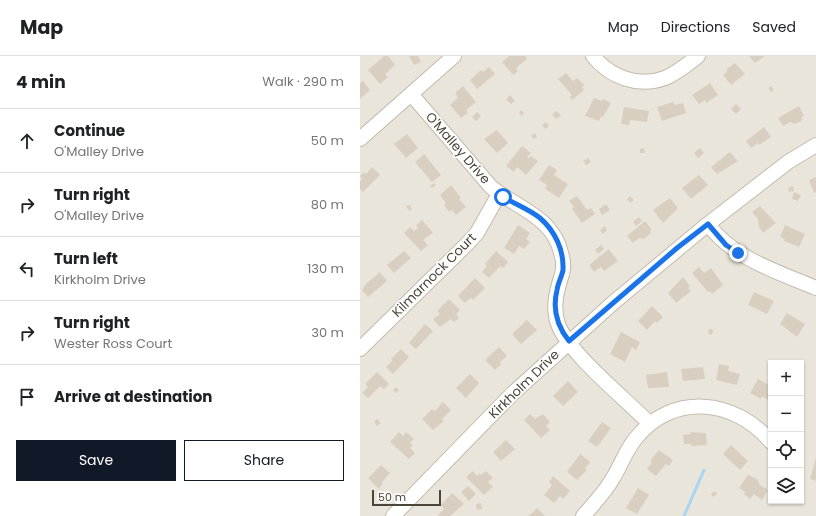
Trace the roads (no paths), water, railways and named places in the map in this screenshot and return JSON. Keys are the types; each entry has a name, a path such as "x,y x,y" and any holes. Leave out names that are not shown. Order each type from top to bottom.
{"street":[{"path":"360,139 454,56"},
{"path":"593,56 602,66 613,74 631,81 640,82 666,78 698,56"},
{"name":"O'Malley Drive","path":"411,94 491,187 499,194 540,218 557,239 562,258 563,270 557,291 556,316 562,333 576,352 650,424"},
{"name":"Kirkholm Drive","path":"393,516 501,405 569,341 666,257 788,162 816,145"},
{"name":"Kilmarnock Court","path":"360,349 477,233 499,194"},
{"path":"708,224 719,238 732,249 816,288"},
{"path":"583,516 607,489 630,447 650,424 665,414 687,408 707,407 721,409 744,419 755,426 768,439"}],"waterway":[{"path":"684,516 704,470"}]}
